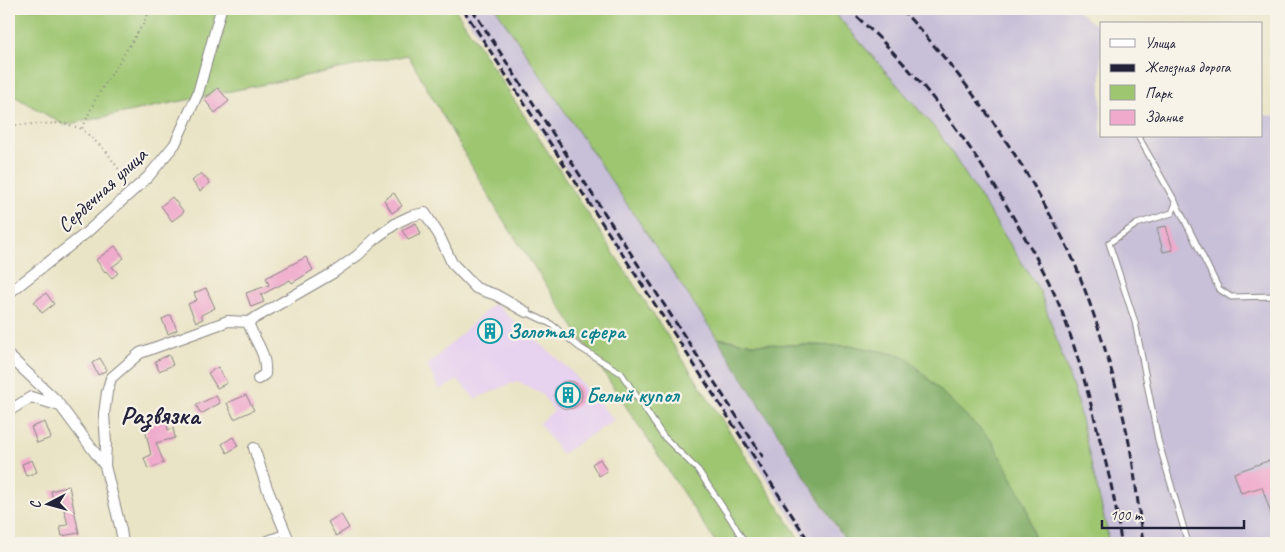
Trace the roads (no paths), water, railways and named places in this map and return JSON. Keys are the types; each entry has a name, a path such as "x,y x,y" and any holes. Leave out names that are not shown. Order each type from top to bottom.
{"street":[{"name":"Сердечная улица","path":"9,293 86,233 148,178 175,144 198,93 221,9"},
{"path":"123,543 105,466 104,414 111,378 140,354 228,321 248,322 333,273 358,255 376,237 398,222 411,216 425,214 439,235 452,263 476,288 496,295 526,312"},
{"path":"248,322 251,332 265,357 265,374 258,379"},
{"path":"9,357 61,406 105,466"},
{"path":"9,410 31,397 61,406"},
{"path":"254,448 267,488 290,543"}],"lane":[{"path":"1139,138 1176,203 1219,289 1231,297 1276,296"},
{"path":"1176,203 1172,213 1137,224 1109,243 1135,322 1158,440 1188,543"},
{"path":"526,312 551,324 579,347 621,373 663,436 698,470 745,543"},
{"path":"255,543 285,532"}],"railway":[{"path":"463,9 810,543"},
{"path":"472,9 763,457"},
{"path":"848,9 897,56 941,108 999,193 1043,270 1065,320 1084,379 1110,478 1121,543"},
{"path":"901,9 978,100 1027,174 1064,240 1084,287 1121,405 1131,453 1143,543"}],"place":[{"name":"Золотая сфера","path":"490,331"},
{"name":"Белый купол","path":"568,395"}],"district":[{"name":"Развязка","path":"160,415"}]}
